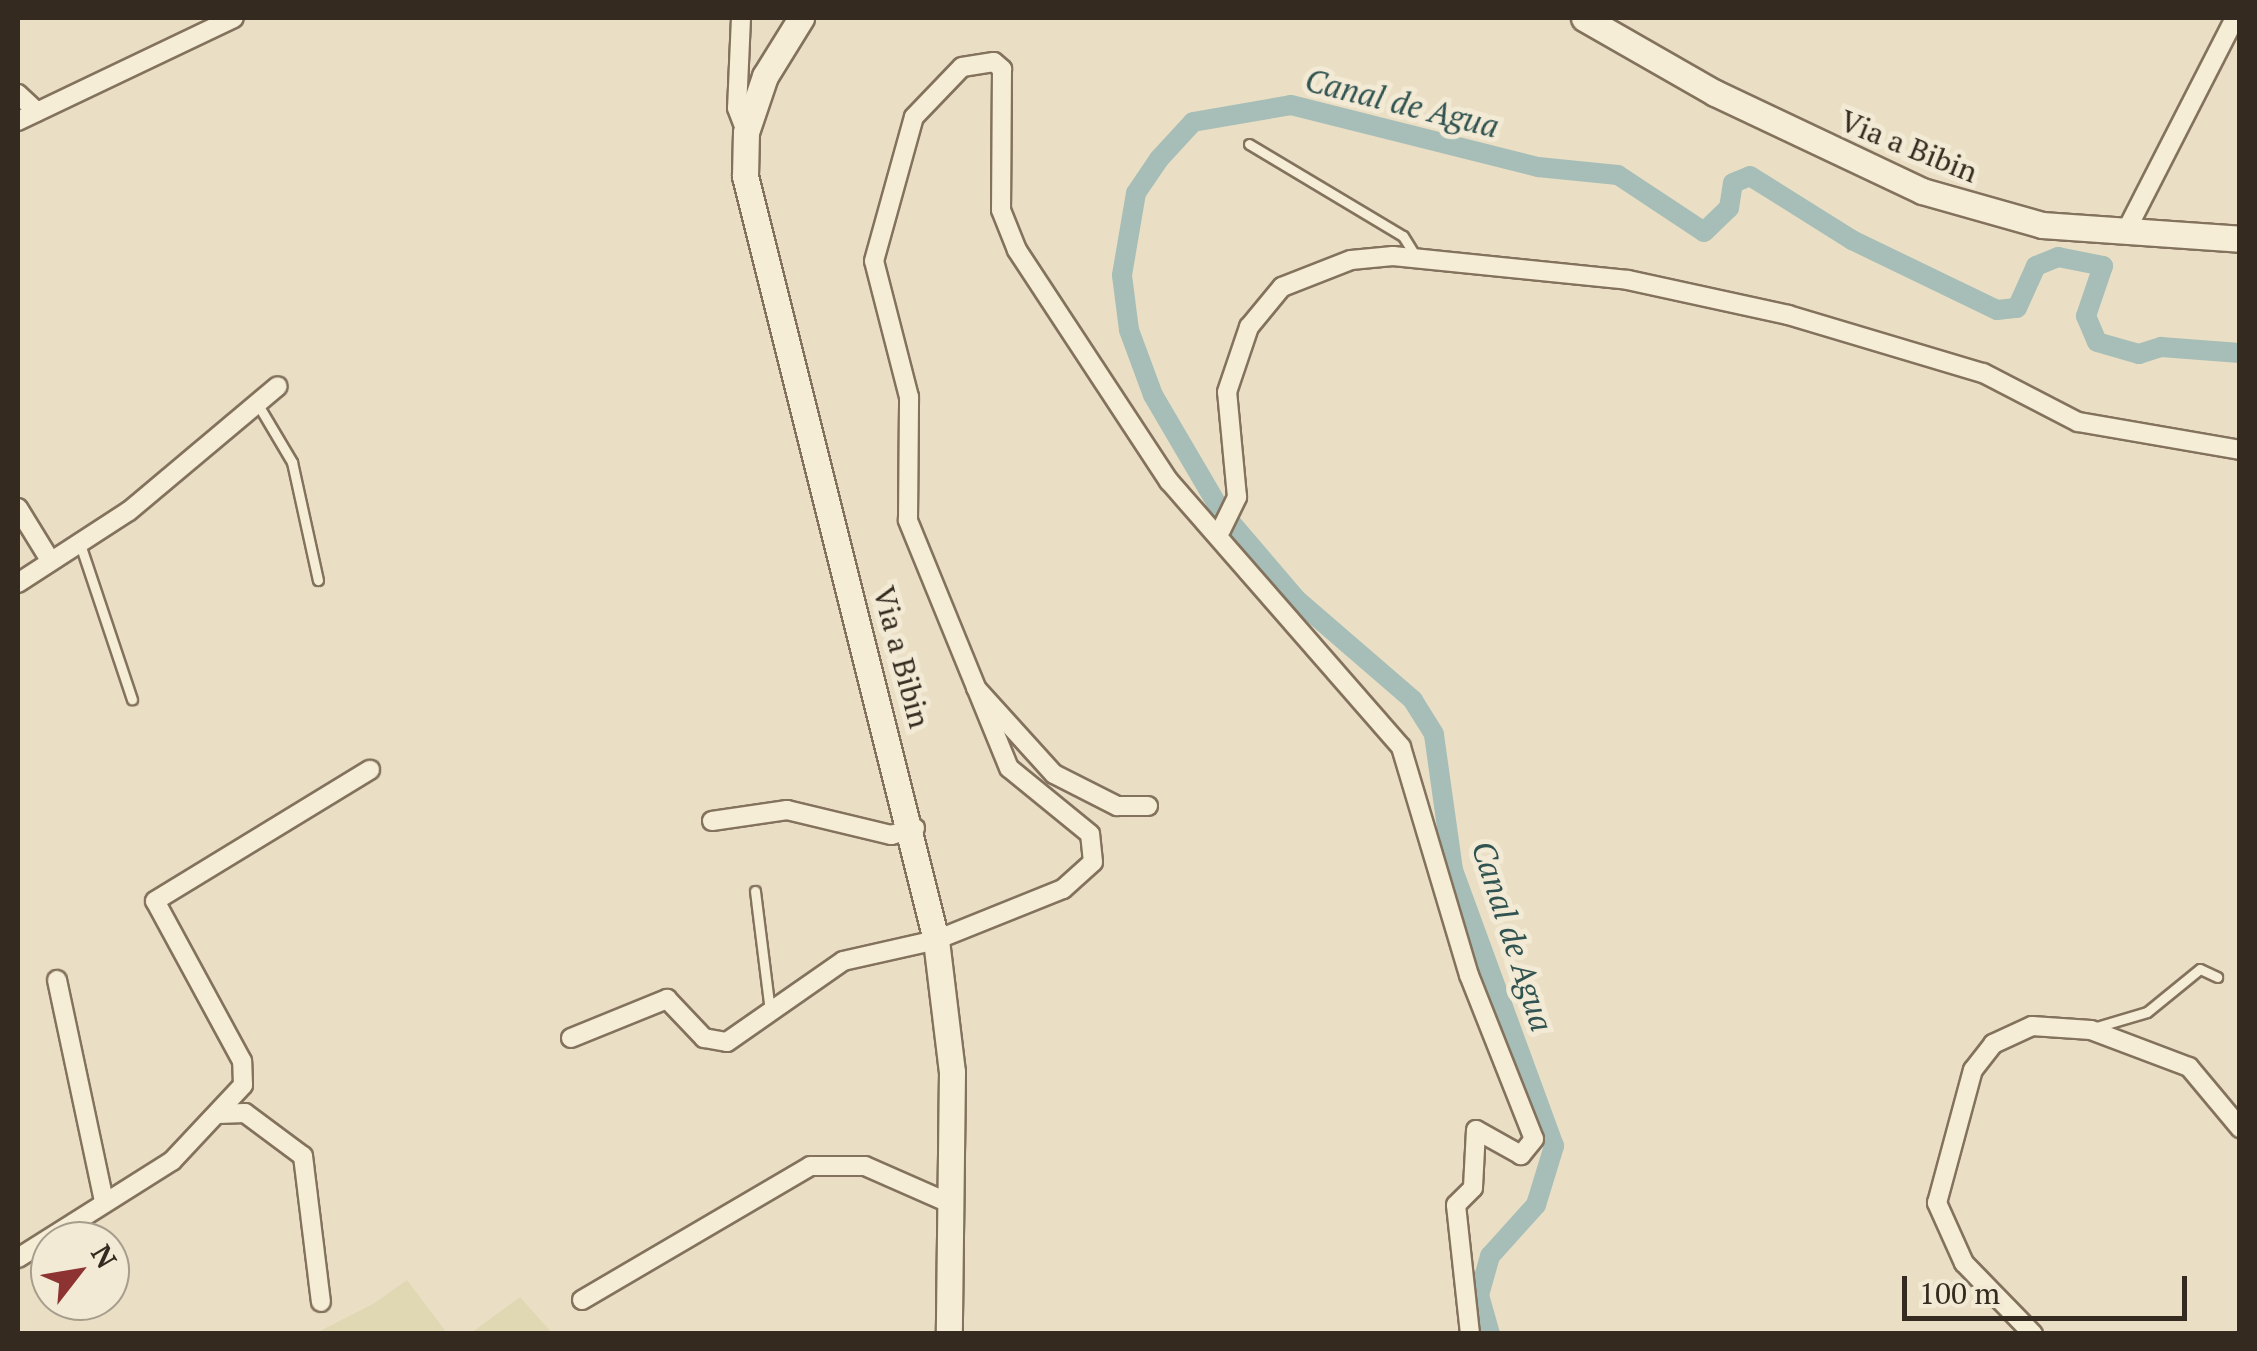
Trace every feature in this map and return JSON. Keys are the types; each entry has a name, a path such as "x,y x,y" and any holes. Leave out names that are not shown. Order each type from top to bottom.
{"street":[{"path":"18,121 234,18"},
{"path":"741,18 737,108 746,132"},
{"name":"Via a Bibin","path":"801,18 765,76 746,132 752,228 915,828 936,940 952,1072 947,1202 949,1334"},
{"name":"Via a Bibin","path":"1584,18 1715,93 1922,191 2042,224 2240,239"},
{"path":"2126,231 2235,18"},
{"path":"571,1038 668,999 711,1043 770,1014 843,961 936,940 1063,889 1095,851 1090,834 1009,768 908,520 909,396 874,262 878,221 914,117 962,67 1002,68 1001,210 1018,250 1169,481 1227,518 1400,747 1462,956 1523,1104 1534,1148 1521,1156 1478,1128 1473,1188 1456,1206 1470,1334"},
{"path":"18,94 37,112"},
{"path":"1227,518 1227,392 1269,295 1352,260 1417,258 1628,280 1788,315 1983,374 2078,422 2240,450"},
{"path":"18,583 79,541 278,386"},
{"path":"18,508 50,560"},
{"path":"976,688 1054,774 1117,806 1148,806"},
{"path":"18,1258 172,1161 243,1085 242,1061 155,900 370,770"},
{"path":"712,822 787,810 891,835 915,828"},
{"path":"57,980 104,1202"},
{"path":"2032,1334 1950,1242 1940,1183 1982,1056 2032,1026 2091,1030 2189,1067 2240,1128"},
{"path":"218,1114 245,1113 303,1156 321,1302"},
{"path":"582,1300 810,1166 865,1166 947,1202"}],"lane":[{"path":"1248,144 1404,236 1417,258"},
{"path":"257,403 292,462 318,580"},
{"path":"79,541 132,699"},
{"path":"755,891 770,1014"},
{"path":"2091,1030 2147,1012 2200,969 2217,976"}],"shaded area":[{"path":"407,1280 447,1333 316,1333 373,1304"},
{"path":"520,1297 552,1333 471,1333"}],"waterway":[{"name":"Canal de Agua","path":"1490,1334 1479,1295 1490,1256 1536,1205 1554,1146 1453,870 1434,734 1413,700 1297,600 1221,511 1153,395 1129,330 1122,275 1136,193 1159,159 1193,122 1291,105 1538,167 1618,175 1704,232 1729,208 1733,183 1750,176 1852,240 1997,310 2017,308 2036,266 2058,257 2103,266 2086,316 2097,342 2139,354 2161,347 2240,353"}]}
